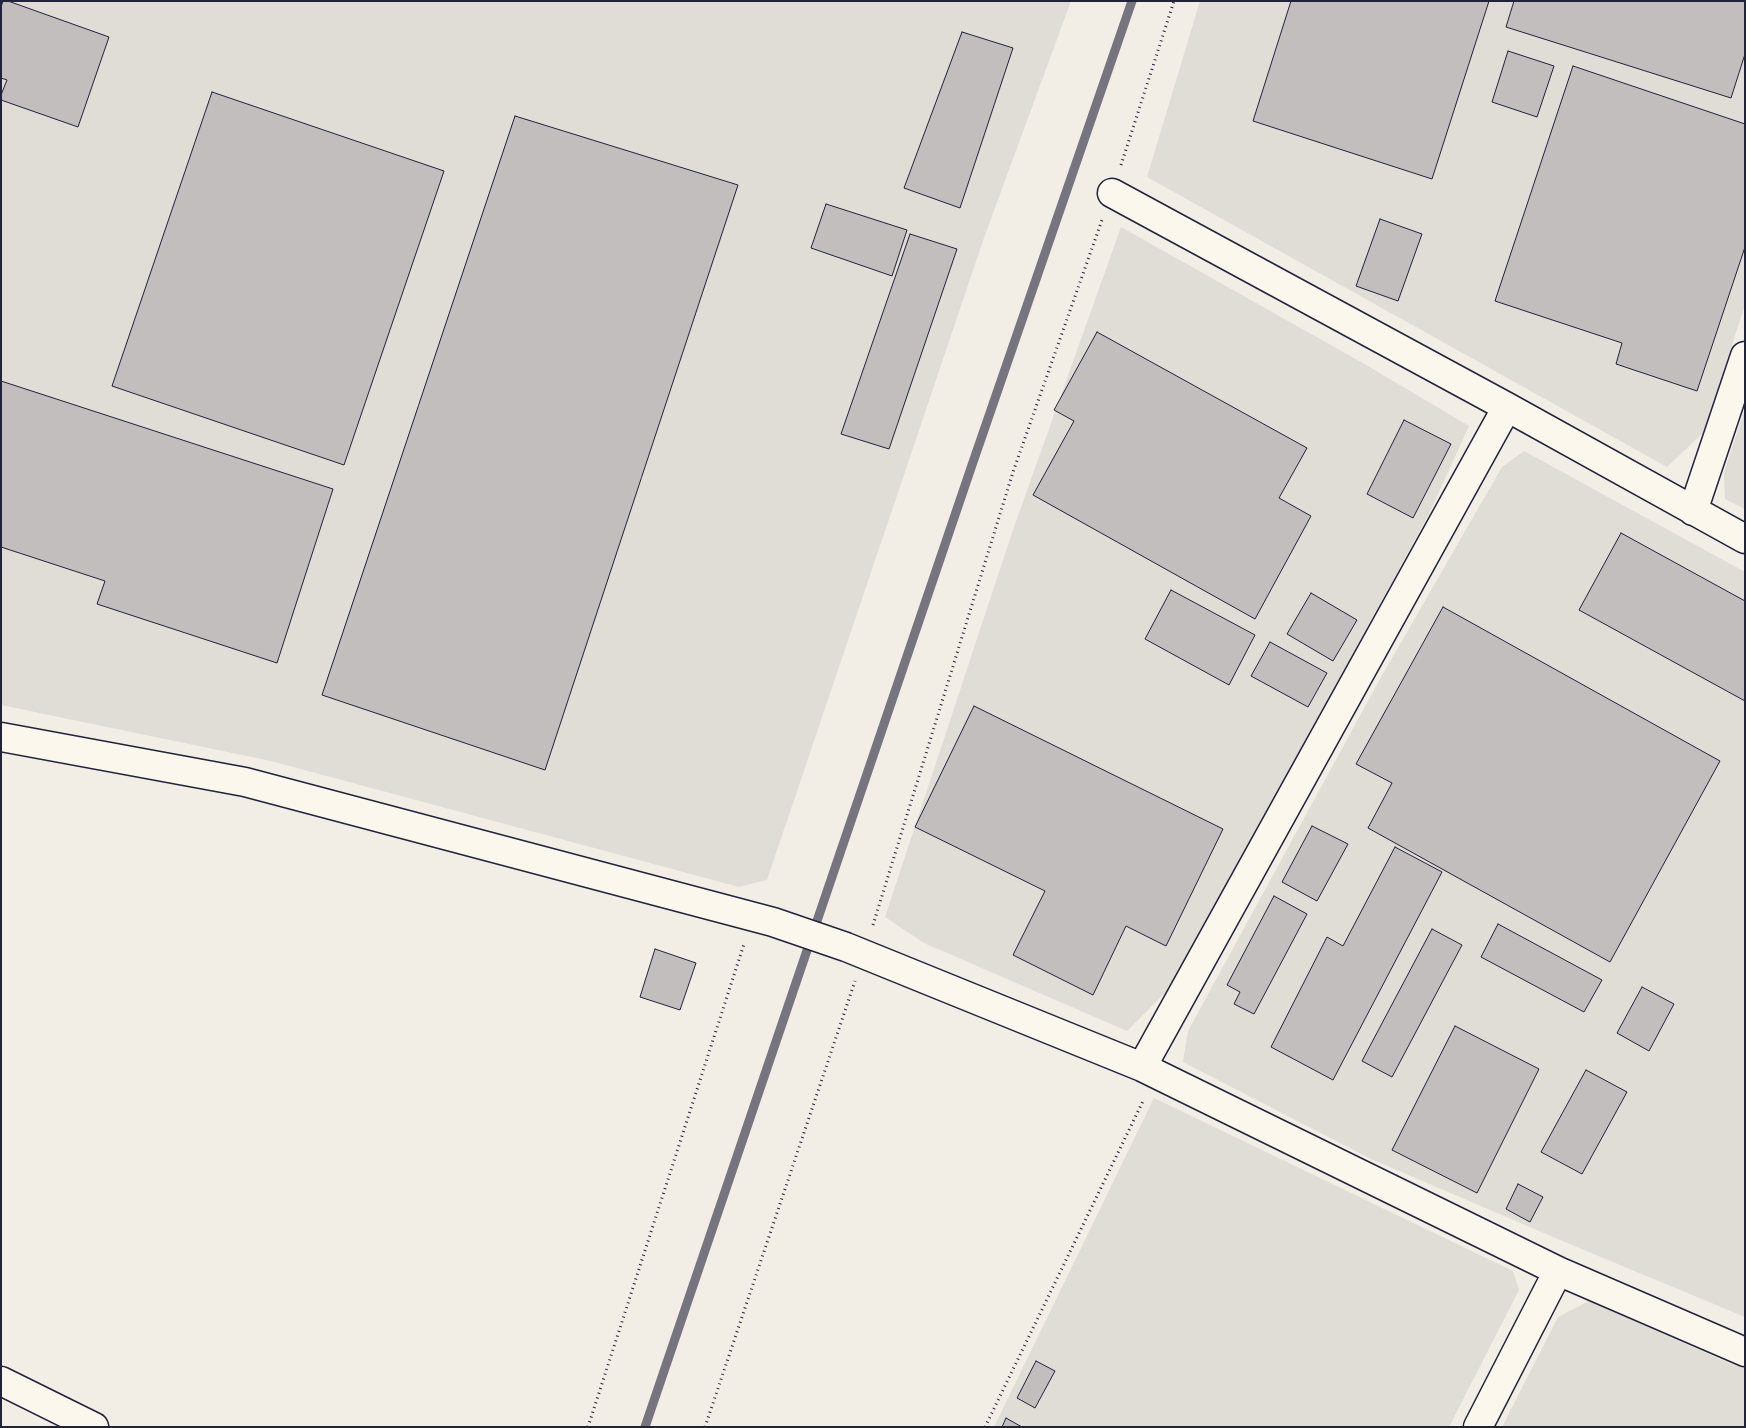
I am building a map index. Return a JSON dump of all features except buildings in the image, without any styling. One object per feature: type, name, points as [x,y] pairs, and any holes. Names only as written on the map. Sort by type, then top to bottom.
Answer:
[{"type":"street","points":[[1112,193],[1507,407],[1745,539]]},
{"type":"street","points":[[1693,510],[1745,356]]},
{"type":"street","points":[[1149,1070],[1507,407]]},
{"type":"street","points":[[1,737],[245,782],[763,919],[855,950],[1149,1070],[1558,1271],[1745,1352]]},
{"type":"street","points":[[1478,1427],[1558,1271]]},
{"type":"street","points":[[1,1381],[94,1427]]},
{"type":"path","points":[[705,1427],[855,950],[1013,472],[1112,193],[1174,1]]},
{"type":"path","points":[[588,1427],[763,919]]},
{"type":"path","points":[[985,1427],[1149,1070]]},
{"type":"shaded area","points":[[1,1],[1071,1],[985,235],[767,880],[739,887],[271,761],[1,705]]},
{"type":"shaded area","points":[[1200,1],[1745,1],[1745,305],[1703,433],[1667,467],[1147,177]]},
{"type":"shaded area","points":[[1121,227],[1361,362],[1469,426],[1429,514],[1169,989],[1127,1031],[924,943],[885,917],[1014,527]]},
{"type":"shaded area","points":[[1745,409],[1745,509],[1725,499],[1724,472]]},
{"type":"shaded area","points":[[1524,451],[1745,572],[1745,1317],[1371,1159],[1183,1062],[1188,1031],[1380,679],[1502,467]]},
{"type":"shaded area","points":[[1154,1098],[1513,1271],[1519,1290],[1449,1427],[994,1427]]},
{"type":"shaded area","points":[[1589,1301],[1731,1364],[1745,1368],[1745,1427],[1502,1427],[1558,1317]]},
{"type":"waterway","points":[[645,1427],[1132,1]]}]
